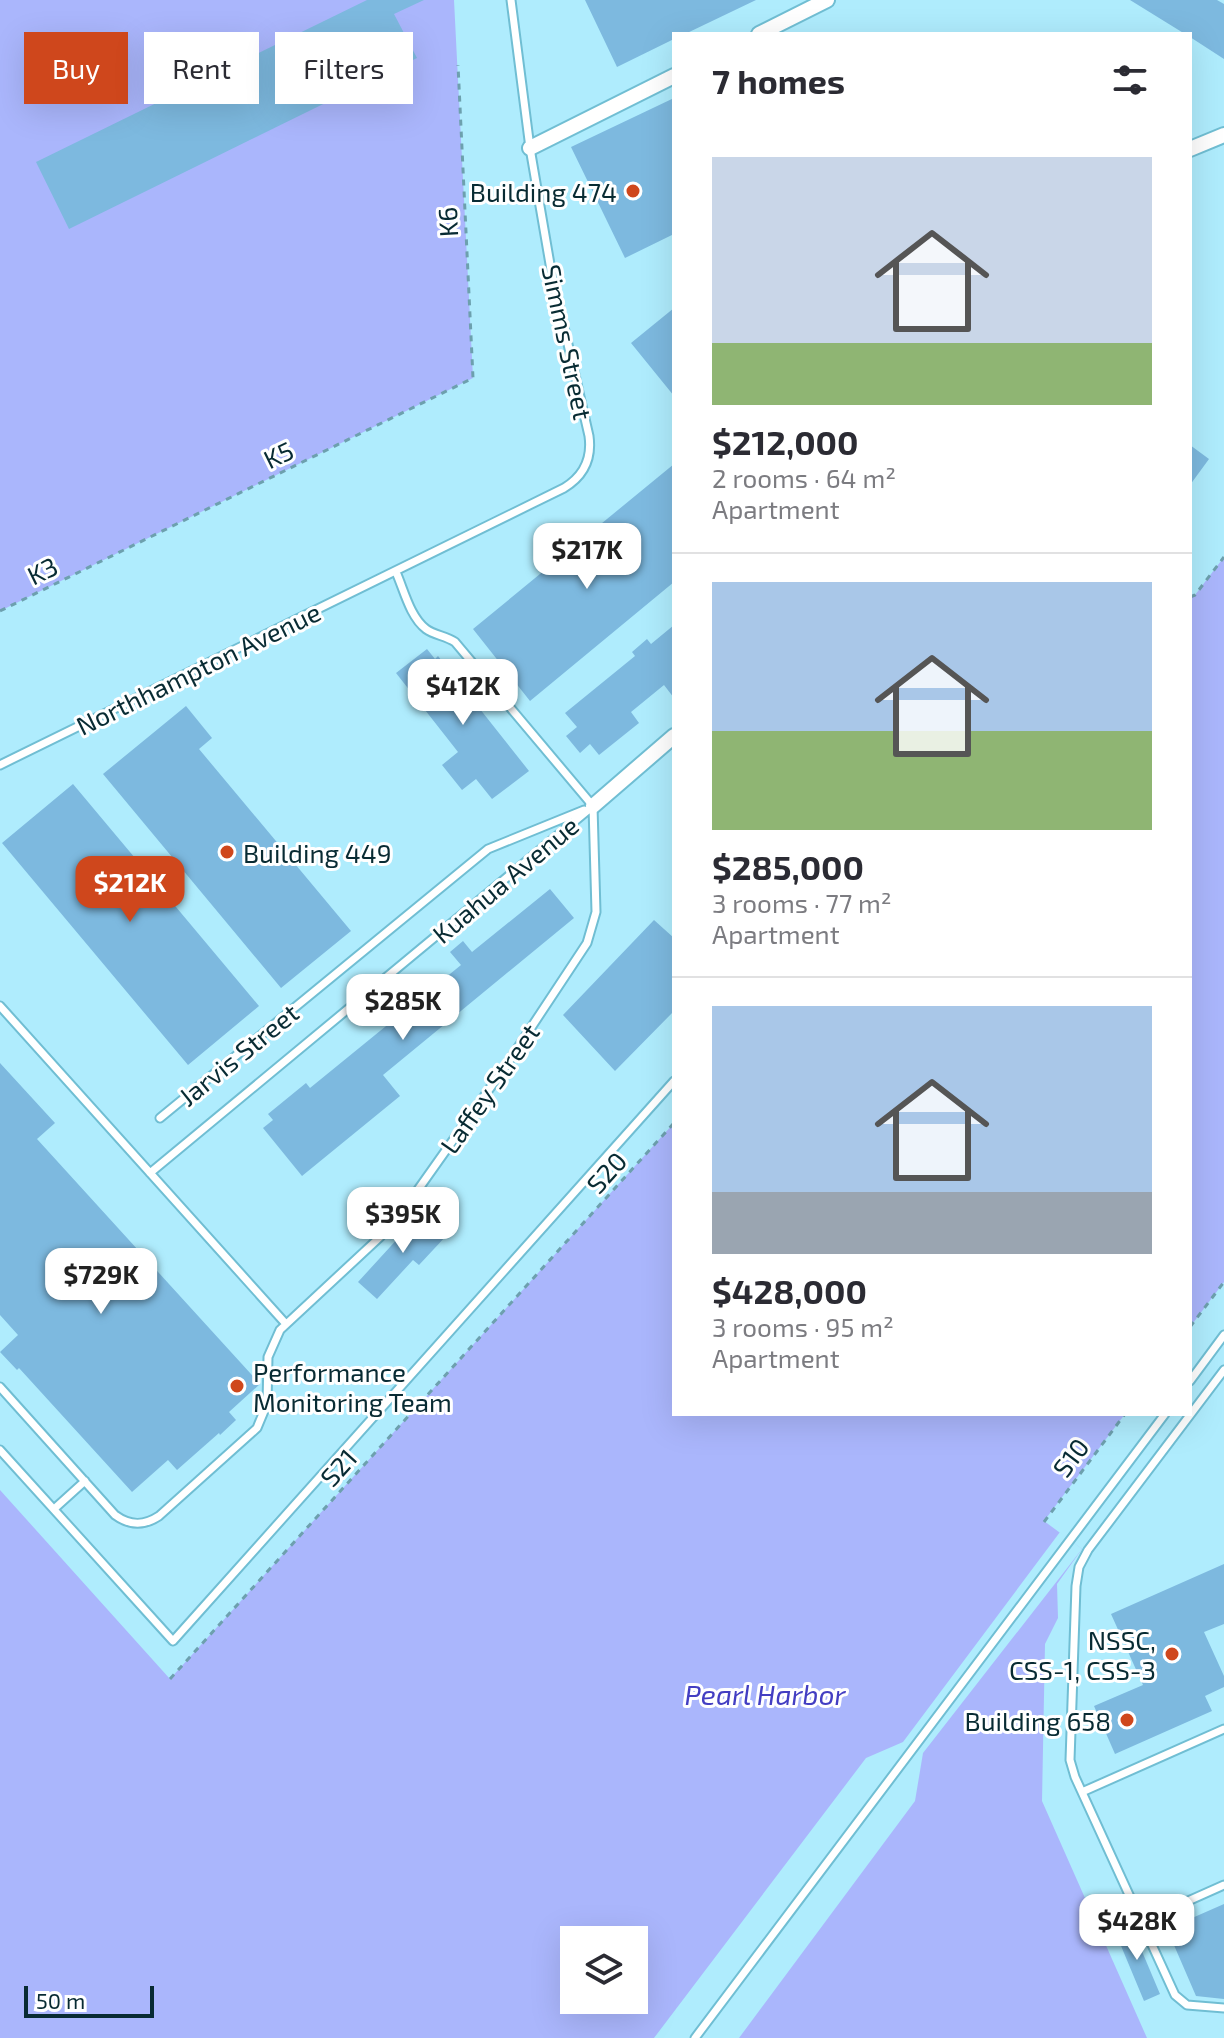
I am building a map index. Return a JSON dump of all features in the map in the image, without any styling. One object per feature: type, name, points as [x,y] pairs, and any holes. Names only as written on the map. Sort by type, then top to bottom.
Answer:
[{"type":"street","points":[[763,32],[827,0]]},
{"type":"street","points":[[530,148],[672,77]]},
{"type":"street","points":[[1192,148],[1224,135]]},
{"type":"street","name":"Kuahua Avenue","points":[[593,806],[672,738]]},
{"type":"lane","name":"Simms Street","points":[[396,572],[571,484],[584,469],[589,456],[589,436],[551,270],[530,148],[511,0]]},
{"type":"lane","name":"Northhampton Avenue","points":[[0,765],[396,572]]},
{"type":"lane","points":[[396,572],[421,624],[455,642],[593,806]]},
{"type":"lane","name":"Jarvis Street","points":[[160,1118],[488,849],[593,806]]},
{"type":"lane","name":"Kuahua Avenue","points":[[150,1173],[593,806]]},
{"type":"lane","name":"Laffey Street","points":[[0,1387],[123,1520],[142,1524],[159,1516],[251,1434],[267,1404],[268,1357],[280,1330],[380,1237],[410,1201],[507,1064],[587,943],[596,912],[593,806]]},
{"type":"lane","points":[[0,1006],[286,1324]]},
{"type":"lane","points":[[0,1450],[173,1641],[672,1083]]},
{"type":"lane","points":[[1192,1378],[1224,1335]]},
{"type":"lane","points":[[1192,1412],[1224,1370]]},
{"type":"lane","points":[[1216,1380],[1224,1390]]},
{"type":"lane","points":[[695,2038],[1163,1416]]},
{"type":"lane","points":[[1189,1416],[1088,1550],[1079,1567],[1070,1760],[1178,1999],[1187,2005],[1224,2008]]},
{"type":"lane","points":[[54,1509],[85,1481]]},
{"type":"lane","points":[[1082,1792],[1224,1729]]},
{"type":"lane","points":[[1141,1922],[1224,1885]]},
{"type":"path","name":"K6","points":[[458,65],[473,378]]},
{"type":"path","name":"K5","points":[[100,562],[473,378]]},
{"type":"path","points":[[1192,596],[1224,557]]},
{"type":"path","name":"K3","points":[[0,611],[100,562]]},
{"type":"path","name":"S20","points":[[565,1244],[672,1125]]},
{"type":"path","name":"S21","points":[[170,1679],[565,1244]]},
{"type":"path","points":[[1192,1324],[1224,1282]]},
{"type":"path","name":"S10","points":[[1044,1522],[1124,1416]]},
{"type":"water","points":[[0,0],[454,0],[473,378],[0,611]]},
{"type":"water","points":[[1224,557],[1224,1282],[1192,1324],[1192,596]]},
{"type":"water","name":"Pearl Harbor","points":[[672,1125],[672,1416],[1123,1416],[1044,1521],[1082,1549],[1057,1584],[1058,1618],[1045,1644],[1042,1801],[1147,2038],[0,2038],[0,1490],[170,1679]]},
{"type":"pier","points":[[1060,1532],[1082,1549],[923,1753],[915,1801],[739,2038],[654,2038],[866,1758],[903,1742]]},
{"type":"building","points":[[367,0],[424,0],[394,14],[403,32],[302,32]]},
{"type":"building","points":[[585,0],[756,0],[689,32],[672,32],[672,40],[617,67]]},
{"type":"building","points":[[1130,0],[1217,0],[1224,4],[1224,59],[1192,38],[1192,32],[1182,32]]},
{"type":"building","points":[[275,45],[275,104],[323,104],[69,229],[36,162],[155,104],[259,104],[259,53]]},
{"type":"building","name":"Building 474","points":[[672,99],[672,235],[625,258],[571,147]]},
{"type":"building","points":[[672,310],[672,394],[631,343]]},
{"type":"building","points":[[1192,446],[1209,459],[1192,482]]},
{"type":"building","points":[[672,466],[672,584],[530,701],[473,629]]},
{"type":"building","points":[[672,627],[672,695],[664,685],[631,712],[639,723],[599,755],[590,744],[580,753],[566,736],[577,727],[565,713],[635,656],[632,652],[647,639],[651,644]]},
{"type":"building","points":[[427,649],[435,659],[438,656],[529,771],[492,799],[476,779],[462,790],[442,765],[458,752],[396,673]]},
{"type":"building","name":"Building 449","points":[[186,706],[212,738],[199,749],[351,931],[281,988],[103,774]]},
{"type":"building","points":[[73,784],[259,1006],[188,1065],[2,843]]},
{"type":"building","points":[[550,889],[574,918],[383,1075],[400,1096],[302,1176],[263,1128],[273,1120],[268,1114],[306,1083],[310,1088],[461,965],[450,952],[463,941],[472,952]]},
{"type":"building","points":[[654,920],[672,936],[672,1013],[615,1071],[563,1015]]},
{"type":"building","points":[[0,1063],[55,1123],[37,1139],[260,1384],[229,1412],[236,1420],[220,1435],[177,1470],[168,1460],[132,1492],[19,1368],[17,1370],[0,1352],[18,1335],[0,1315]]},
{"type":"building","points":[[422,1212],[447,1235],[419,1265],[413,1260],[377,1299],[358,1282]]},
{"type":"building","name":"NSSC, CSS-1, CSS-3","points":[[1224,1564],[1224,1624],[1204,1632],[1224,1676],[1224,1687],[1205,1696],[1212,1711],[1115,1754],[1094,1706],[1143,1685],[1111,1614]]},
{"type":"building","points":[[1224,1904],[1224,1999],[1196,1996],[1167,1929]]},
{"type":"building","points":[[1130,1923],[1160,1994],[1144,2001],[1114,1929]]},
{"type":"place","name":"Building 474","points":[[633,191]]},
{"type":"place","name":"Building 449","points":[[227,852]]},
{"type":"place","name":"Performance Monitoring Team","points":[[237,1386]]},
{"type":"place","name":"NSSC, CSS-1, CSS-3","points":[[1172,1654]]},
{"type":"place","name":"Building 658","points":[[1127,1720]]}]
